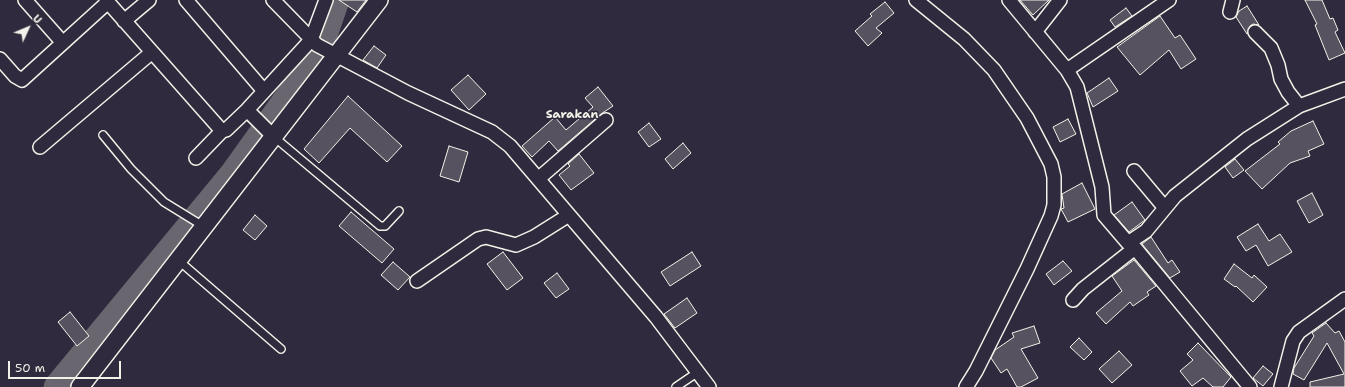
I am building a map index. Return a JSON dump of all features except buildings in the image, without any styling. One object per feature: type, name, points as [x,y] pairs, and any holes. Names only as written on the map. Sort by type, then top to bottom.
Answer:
[{"type":"street","points":[[26,0],[63,43]]},
{"type":"street","points":[[124,21],[149,0]]},
{"type":"street","points":[[186,0],[264,91]]},
{"type":"street","points":[[273,0],[314,43],[408,93],[492,132],[510,146],[651,311],[709,387]]},
{"type":"street","points":[[196,158],[222,131],[226,130],[249,113],[264,91],[314,43],[326,0]]},
{"type":"street","points":[[80,387],[178,260],[270,134],[333,54],[379,0]]},
{"type":"street","points":[[916,0],[964,39],[994,70],[1027,118],[1051,164],[1054,177],[1054,205],[1051,216],[1027,269],[976,371],[966,387]]},
{"type":"street","points":[[1009,0],[1067,70],[1077,87],[1102,187],[1104,215],[1132,245],[1250,387]]},
{"type":"street","points":[[1035,32],[1060,0]]},
{"type":"street","points":[[1067,70],[1169,0]]},
{"type":"street","points":[[0,59],[15,76],[22,80],[107,1],[151,53],[222,131]]},
{"type":"street","points":[[1255,32],[1271,48],[1278,65],[1281,79],[1288,92],[1300,106]]},
{"type":"street","points":[[40,147],[151,53]]},
{"type":"street","points":[[1073,300],[1146,231],[1175,196],[1248,138],[1300,106],[1345,89]]},
{"type":"street","points":[[249,113],[270,134]]},
{"type":"street","points":[[538,179],[606,120]]},
{"type":"street","points":[[1134,171],[1165,208]]},
{"type":"street","points":[[417,281],[478,239],[486,237],[516,245],[534,237],[569,215]]},
{"type":"street","points":[[1281,387],[1293,341],[1299,332],[1345,299]]},
{"type":"lane","points":[[103,134],[131,170],[164,202],[203,226]]},
{"type":"lane","points":[[270,134],[380,226],[385,226],[399,210]]},
{"type":"lane","points":[[178,260],[282,349]]},
{"type":"lane","points":[[676,387],[698,372]]},
{"type":"waterway","points":[[57,387],[233,174],[316,58],[336,0]]},
{"type":"district","name":"Sarakan","points":[[572,115]]}]
